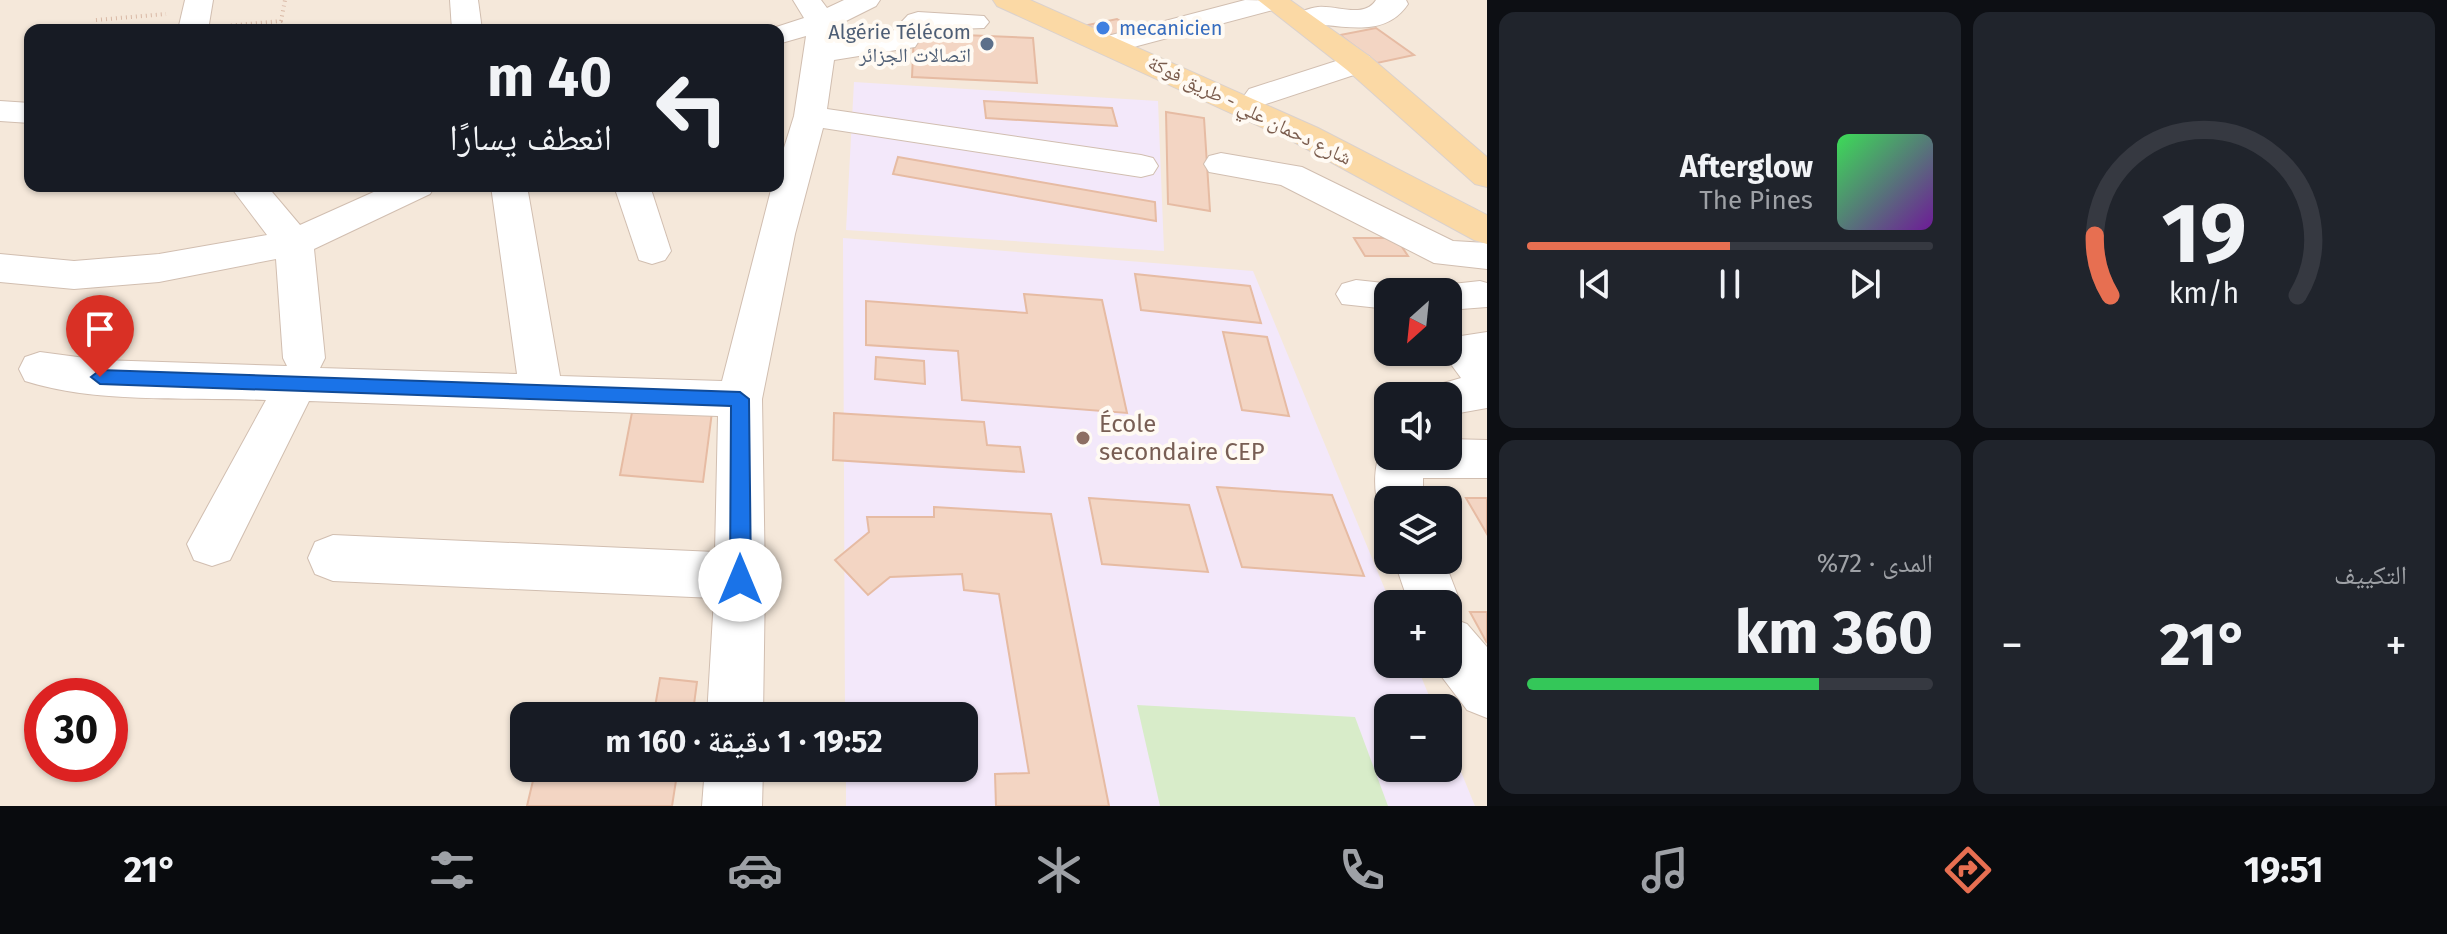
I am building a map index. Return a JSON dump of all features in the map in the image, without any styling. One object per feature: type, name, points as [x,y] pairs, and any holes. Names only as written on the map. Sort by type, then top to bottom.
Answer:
[{"type":"main road","name":"شارع دحمان علي - طريق فوكة","points":[[1007,0],[1111,44],[1306,135],[1487,231]]},
{"type":"main road","points":[[1273,0],[1358,63],[1484,169]]},
{"type":"street","points":[[464,0],[466,24]]},
{"type":"street","points":[[784,33],[816,25],[866,0]]},
{"type":"street","points":[[1111,44],[1273,0]]},
{"type":"street","points":[[1303,20],[1346,8],[1347,21],[1354,17],[1365,21],[1394,4],[1392,0]]},
{"type":"street","points":[[816,25],[904,50],[904,35],[918,21],[974,22]]},
{"type":"street","points":[[736,702],[740,580],[740,399],[776,234],[810,116],[816,25]]},
{"type":"street","points":[[1260,96],[1358,63]]},
{"type":"street","points":[[0,111],[24,113]]},
{"type":"street","points":[[810,116],[1141,166]]},
{"type":"street","points":[[1221,164],[1290,175],[1447,254],[1487,256]]},
{"type":"street","points":[[212,544],[300,371],[294,243],[253,192]]},
{"type":"street","points":[[0,268],[74,275],[159,268],[294,243],[404,192]]},
{"type":"street","points":[[510,192],[541,392]]},
{"type":"street","points":[[634,192],[652,251]]},
{"type":"street","points":[[40,369],[100,377],[300,371],[541,392],[740,399]]},
{"type":"street","points":[[1462,395],[1487,391]]},
{"type":"street","points":[[1399,471],[1487,459]]},
{"type":"street","points":[[333,558],[705,573],[740,580]]},
{"type":"street","points":[[1462,659],[1487,690]]},
{"type":"street","points":[[732,806],[733,782]]},
{"type":"path","points":[[96,20],[196,18],[281,21],[285,0]]},
{"type":"shaded area","points":[[0,0],[1487,0],[1487,806],[0,806]]},
{"type":"shaded area","points":[[854,82],[1158,101],[1164,251],[846,230]]},
{"type":"shaded area","name":"École secondaire CEP","points":[[843,238],[1253,271],[1374,563],[1374,574],[1379,574],[1385,590],[1374,590],[1374,678],[1422,678],[1428,694],[1374,694],[1374,782],[1462,782],[1462,774],[1475,806],[846,806],[846,782],[978,782],[978,702],[845,702]]},
{"type":"green space","points":[[1137,705],[1355,717],[1374,768],[1374,782],[1379,782],[1388,806],[1160,806]]},
{"type":"building","points":[[1117,19],[1136,31],[1111,39],[1088,25]]},
{"type":"building","points":[[1376,28],[1414,55],[1377,63],[1340,35]]},
{"type":"building","points":[[914,33],[1033,38],[1037,83],[912,77]]},
{"type":"building","points":[[984,101],[1112,108],[1117,126],[986,118]]},
{"type":"building","points":[[1166,112],[1204,118],[1210,211],[1168,204]]},
{"type":"building","points":[[898,157],[1155,202],[1156,221],[893,174]]},
{"type":"building","points":[[1354,238],[1396,238],[1408,256],[1365,256]]},
{"type":"building","points":[[1135,274],[1250,286],[1261,323],[1141,310]]},
{"type":"building","points":[[1024,294],[1102,300],[1127,413],[962,400],[958,351],[866,345],[866,301],[1027,313]]},
{"type":"building","points":[[1223,332],[1267,337],[1289,416],[1242,410]]},
{"type":"building","points":[[876,357],[924,361],[925,384],[875,379]]},
{"type":"building","points":[[633,407],[712,412],[703,482],[620,475]]},
{"type":"building","points":[[834,413],[984,422],[987,445],[1020,447],[1024,472],[833,460]]},
{"type":"building","points":[[1217,487],[1332,495],[1364,576],[1242,567]]},
{"type":"building","points":[[1089,498],[1189,505],[1208,572],[1102,564]]},
{"type":"building","points":[[1466,498],[1487,498],[1487,534]]},
{"type":"building","points":[[934,507],[1051,514],[1109,806],[996,806],[995,774],[1029,773],[999,594],[964,590],[962,574],[890,577],[868,595],[835,560],[869,532],[867,517],[934,517]]},
{"type":"building","points":[[1470,612],[1487,612],[1487,643]]},
{"type":"building","points":[[660,678],[697,682],[694,702],[656,702]]},
{"type":"building","points":[[533,782],[676,782],[672,806],[527,806]]},
{"type":"place","name":"mecanicien","points":[[1103,28]]},
{"type":"place","name":"Algérie Télécom اتصالات الجزائر","points":[[987,44]]},
{"type":"place","name":"École secondaire CEP","points":[[1083,438]]},
{"type":"route","points":[[100,377],[740,399],[740,580]]}]
